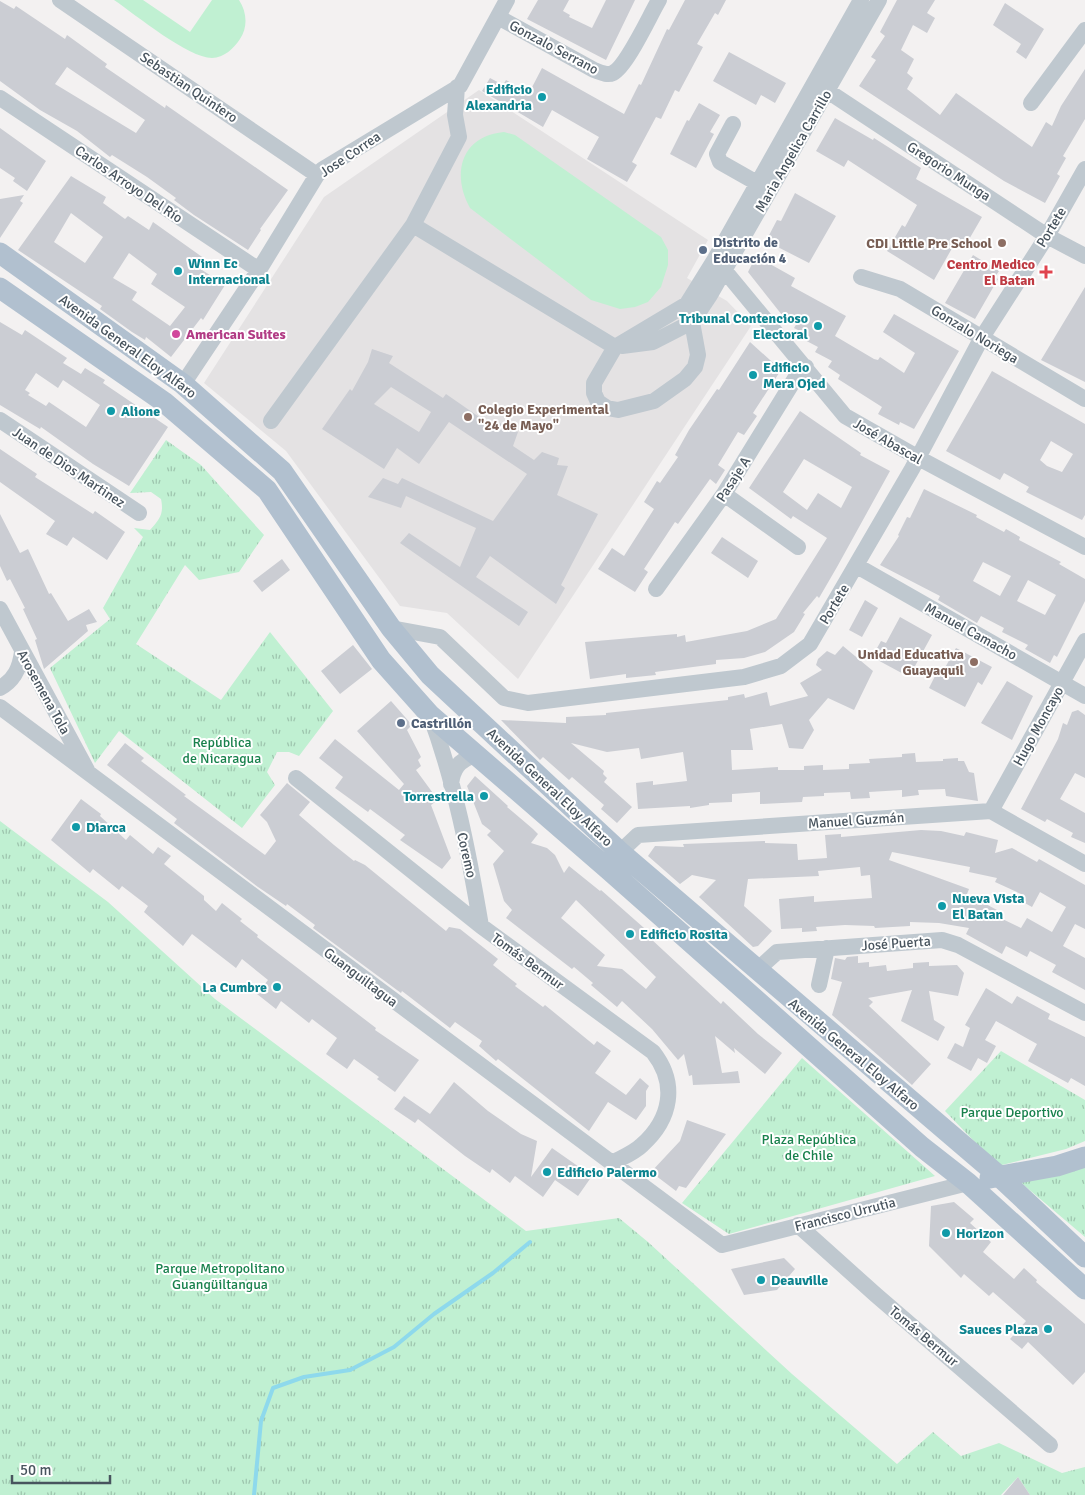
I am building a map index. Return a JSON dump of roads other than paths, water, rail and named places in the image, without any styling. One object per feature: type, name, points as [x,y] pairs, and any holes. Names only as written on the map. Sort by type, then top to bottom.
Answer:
[{"type":"main road","name":"Avenida General Eloy Alfaro","points":[[0,253],[184,384],[282,471],[391,628],[430,675],[620,852],[756,971],[1000,1176],[1085,1257]]},
{"type":"main road","name":"Avenida General Eloy Alfaro","points":[[0,288],[164,402],[266,490],[381,660],[430,715],[608,869],[922,1147],[968,1184],[1085,1289]]},
{"type":"main road","points":[[968,1184],[1057,1166],[1085,1157]]},
{"type":"street","name":"Sebastian Quintero","points":[[60,0],[317,175]]},
{"type":"street","name":"Jose Correa","points":[[184,384],[259,270],[317,175],[323,169],[457,87],[464,80],[507,0]]},
{"type":"street","name":"Gonzalo Serrano","points":[[498,17],[594,70],[609,74],[615,72],[625,61],[659,0]]},
{"type":"street","name":"Maria Angelica Carrillo","points":[[858,22],[861,0]]},
{"type":"street","name":"Maria Angelica Carrillo","points":[[692,322],[720,265],[858,22],[879,0]]},
{"type":"street","points":[[1031,103],[1085,30]]},
{"type":"street","name":"Gregorio Munga","points":[[821,86],[1046,236],[1085,256]]},
{"type":"street","points":[[271,421],[413,225],[459,137],[455,115],[457,87]]},
{"type":"street","name":"Carlos Arroyo Del Río","points":[[0,98],[259,270]]},
{"type":"street","points":[[733,124],[717,154],[720,162],[764,186]]},
{"type":"street","name":"Portete","points":[[391,628],[440,637],[504,698],[528,703],[744,677],[781,666],[810,644],[918,458],[981,339],[1046,236],[1085,169]]},
{"type":"street","points":[[413,225],[615,347],[653,342],[692,322],[698,355],[695,367],[685,379],[654,401],[618,410],[602,405],[594,393],[594,383],[615,347]]},
{"type":"street","name":"Maria Angelica Carrillo","points":[[615,347],[687,304],[720,265]]},
{"type":"street","name":"José Abascal","points":[[720,265],[845,416],[918,458],[1085,548]]},
{"type":"street","name":"Gonzalo Noriega","points":[[861,277],[900,289],[981,339],[1085,399]]},
{"type":"street","name":"Pasaje A","points":[[656,589],[724,494],[796,377],[806,367]]},
{"type":"street","name":"Juan de Dios Martinez","points":[[0,420],[139,513]]},
{"type":"street","points":[[724,494],[798,547]]},
{"type":"street","name":"Manuel Camacho","points":[[857,566],[1085,696]]},
{"type":"street","name":"Arosemena Tola","points":[[0,609],[89,774]]},
{"type":"street","name":"Hugo Moncayo","points":[[991,811],[1085,641]]},
{"type":"street","points":[[0,688],[18,671],[22,652]]},
{"type":"street","name":"Guanguiltagua","points":[[0,707],[722,1245]]},
{"type":"street","name":"Coremo","points":[[430,715],[451,784],[474,881],[481,926]]},
{"type":"street","points":[[451,784],[453,772],[462,760],[474,755]]},
{"type":"street","name":"Tomás Bermur","points":[[296,778],[481,926],[654,1052],[662,1063],[668,1079],[669,1099],[663,1120],[654,1134],[640,1147],[612,1163]]},
{"type":"street","points":[[991,811],[1085,864]]},
{"type":"street","name":"Manuel Guzmán","points":[[620,852],[638,835],[991,811]]},
{"type":"street","name":"José Puerta","points":[[756,971],[777,952],[942,940],[958,945],[1085,1013]]},
{"type":"street","points":[[819,985],[827,948]]},
{"type":"street","name":"Francisco Urrutia","points":[[722,1245],[968,1184]]},
{"type":"street","name":"Tomás Bermur","points":[[798,1225],[1050,1446]]},
{"type":"waterway","points":[[254,1495],[261,1421],[273,1388],[304,1377],[350,1370],[394,1347],[434,1314],[493,1273],[530,1242]]},
{"type":"place","name":"Edificio Alexandria","points":[[542,97]]},
{"type":"place","name":"CDI Little Pre School","points":[[1002,243]]},
{"type":"place","name":"Distrito de Educación 4","points":[[703,250]]},
{"type":"place","name":"Winn Ec Internacional","points":[[178,271]]},
{"type":"place","name":"Centro Medico El Batan","points":[[1046,272]]},
{"type":"place","name":"Tribunal Contencioso Electoral","points":[[818,326]]},
{"type":"place","name":"American Suites","points":[[176,334]]},
{"type":"place","name":"Edificio Mera Ojed","points":[[753,375]]},
{"type":"place","name":"Alione","points":[[111,411]]},
{"type":"place","name":"Colegio Experimental \"24 de Mayo\"","points":[[468,417]]},
{"type":"place","name":"Unidad Educativa Guayaquil","points":[[974,662]]},
{"type":"place","name":"Castrillón","points":[[401,723]]},
{"type":"place","name":"Torrestrella","points":[[484,796]]},
{"type":"place","name":"Diarca","points":[[76,827]]},
{"type":"place","name":"Nueva Vista El Batan","points":[[942,906]]},
{"type":"place","name":"Edificio Rosita","points":[[630,934]]},
{"type":"place","name":"La Cumbre","points":[[277,987]]},
{"type":"place","name":"Edificio Palermo","points":[[547,1172]]},
{"type":"place","name":"Horizon","points":[[946,1233]]},
{"type":"place","name":"Deauville","points":[[761,1280]]},
{"type":"place","name":"Sauces Plaza","points":[[1048,1329]]},
{"type":"park label","name":"República de Nicaragua","points":[[222,750]]},
{"type":"park label","name":"Parque Deportivo","points":[[1012,1112]]},
{"type":"park label","name":"Plaza República de Chile","points":[[809,1148]]},
{"type":"park label","name":"Parque Metropolitano Guangüiltangua","points":[[220,1276]]}]
